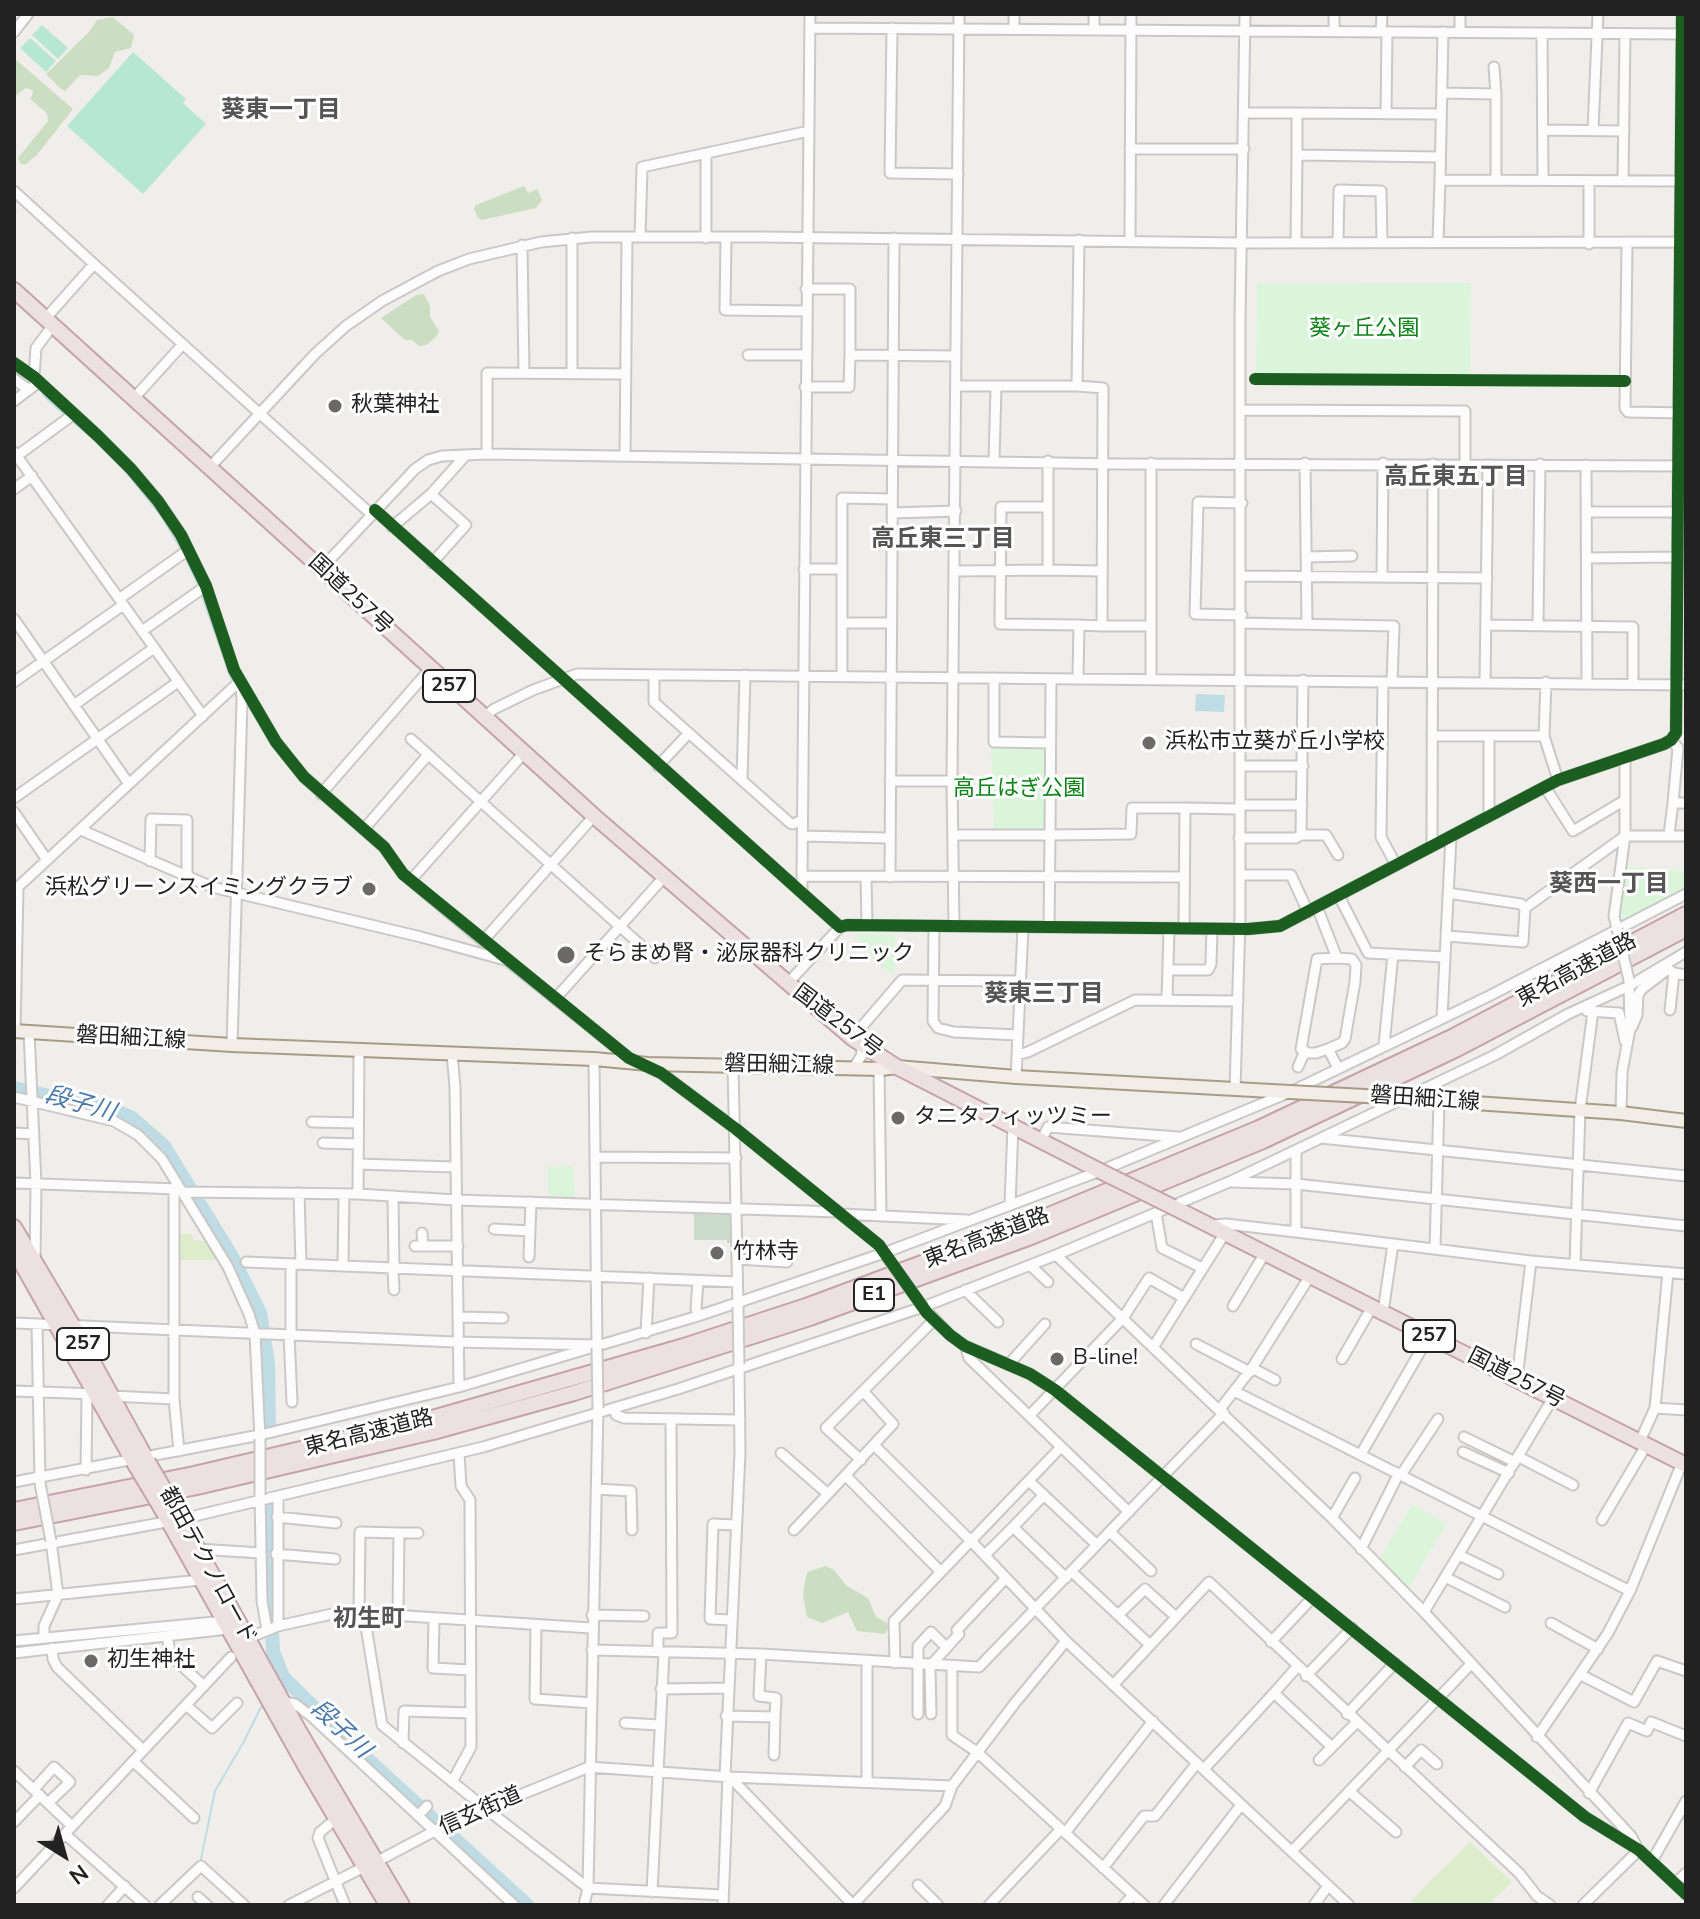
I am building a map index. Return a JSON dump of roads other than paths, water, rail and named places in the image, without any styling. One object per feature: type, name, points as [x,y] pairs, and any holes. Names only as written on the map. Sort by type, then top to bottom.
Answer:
[{"type":"highway","name":"国道257号","points":[[14,290],[594,816],[856,1041],[897,1067],[1041,1141],[1684,1464]]},
{"type":"highway","name":"東名高速道路","points":[[14,1510],[194,1474],[429,1419],[684,1346],[821,1301],[1027,1224],[1259,1128],[1452,1037],[1686,914]]},
{"type":"highway","name":"東名高速道路","points":[[14,1523],[197,1487],[433,1432],[574,1393],[810,1318],[1031,1237],[1263,1141],[1443,1056],[1686,929]]},
{"type":"highway","name":"都田テクノロード","points":[[14,1227],[73,1326],[98,1395]]},
{"type":"highway","name":"都田テクノロード","points":[[14,1250],[98,1395],[173,1516],[198,1549],[284,1702],[370,1864],[387,1905]]},
{"type":"highway","name":"都田テクノロード","points":[[173,1516],[200,1580],[336,1819],[402,1905]]},
{"type":"main road","name":"磐田細江線","points":[[14,1031],[232,1045],[594,1059],[648,1064],[897,1067],[1016,1077],[1580,1110],[1686,1121]]},
{"type":"street","points":[[14,32],[28,14]]},
{"type":"street","points":[[802,893],[810,14]]},
{"type":"street","points":[[954,926],[952,781],[959,14]]},
{"type":"street","points":[[1014,14],[1014,28]]},
{"type":"street","points":[[1094,14],[1094,29]]},
{"type":"street","points":[[1130,241],[1131,14]]},
{"type":"street","points":[[1235,1090],[1240,929],[1240,410],[1245,14]]},
{"type":"street","points":[[1334,14],[1334,31]]},
{"type":"street","points":[[1382,14],[1386,114]]},
{"type":"street","points":[[1460,14],[1460,32]]},
{"type":"street","points":[[1593,130],[1598,14]]},
{"type":"street","points":[[1673,739],[1682,685],[1678,512],[1682,466],[1682,14]]},
{"type":"street","points":[[810,28],[1684,34]]},
{"type":"street","points":[[892,28],[890,173],[958,174]]},
{"type":"street","points":[[1438,242],[1443,32]]},
{"type":"street","points":[[1542,34],[1543,180]]},
{"type":"street","points":[[1623,180],[1625,34]]},
{"type":"street","points":[[1494,67],[1496,179]]},
{"type":"street","points":[[1442,93],[1496,94]]},
{"type":"street","points":[[1244,113],[1441,114]]},
{"type":"street","points":[[1296,242],[1297,113]]},
{"type":"street","points":[[1543,130],[1624,131]]},
{"type":"street","points":[[640,237],[642,167],[809,131]]},
{"type":"street","points":[[1130,149],[1244,149]]},
{"type":"street","points":[[706,154],[706,238]]},
{"type":"street","points":[[1297,155],[1440,157]]},
{"type":"street","points":[[1440,180],[1683,181]]},
{"type":"street","points":[[1589,181],[1589,244]]},
{"type":"street","points":[[1338,242],[1339,190],[1381,191],[1382,242]]},
{"type":"street","points":[[14,191],[259,413],[392,527],[840,927]]},
{"type":"street","points":[[211,466],[315,354],[346,326],[382,301],[438,271],[522,245],[572,238],[627,237],[1243,243],[1683,242]]},
{"type":"street","points":[[625,456],[627,237]]},
{"type":"street","points":[[726,237],[725,310],[806,311]]},
{"type":"street","points":[[572,238],[572,374]]},
{"type":"street","points":[[890,877],[894,238]]},
{"type":"street","points":[[1077,386],[1079,240]]},
{"type":"street","points":[[1627,244],[1625,408],[1628,412],[1682,413]]},
{"type":"street","points":[[522,245],[524,373]]},
{"type":"street","points":[[14,401],[29,390],[36,380],[36,348],[49,321],[94,264]]},
{"type":"street","points":[[805,387],[849,387],[850,355],[850,289],[806,289]]},
{"type":"street","points":[[135,397],[183,344]]},
{"type":"street","points":[[748,355],[806,355]]},
{"type":"street","points":[[850,355],[956,356]]},
{"type":"street","points":[[14,363],[36,380],[70,417],[131,469],[158,501],[181,535],[185,552],[240,681],[276,742],[321,794],[384,847],[411,880],[629,1058],[648,1064],[736,1129],[879,1245],[934,1320],[965,1346],[1055,1390],[1585,1817],[1639,1850],[1686,1894]]},
{"type":"street","points":[[487,454],[487,373],[625,374]]},
{"type":"street","points":[[14,379],[29,390]]},
{"type":"street","points":[[957,386],[1103,388],[1102,626]]},
{"type":"street","points":[[994,460],[996,388]]},
{"type":"street","points":[[1240,410],[1465,411],[1465,464]]},
{"type":"street","points":[[70,417],[15,455],[203,716]]},
{"type":"street","points":[[321,569],[415,469],[428,460],[442,456],[1682,466]]},
{"type":"street","points":[[392,527],[431,494],[465,456]]},
{"type":"street","points":[[1048,461],[1048,570]]},
{"type":"street","points":[[1151,463],[1151,679]]},
{"type":"street","points":[[1305,463],[1307,624]]},
{"type":"street","points":[[1382,577],[1383,463]]},
{"type":"street","points":[[1432,846],[1433,464]]},
{"type":"street","points":[[1538,625],[1540,464]]},
{"type":"street","points":[[1485,682],[1488,465]]},
{"type":"street","points":[[1586,465],[1587,683]]},
{"type":"street","points":[[14,489],[32,476]]},
{"type":"street","points":[[431,494],[466,525],[432,563]]},
{"type":"street","points":[[842,675],[842,498],[892,499]]},
{"type":"street","points":[[1242,503],[1198,502],[1195,614],[1307,624],[1394,626],[1388,682],[1381,837],[1396,865]]},
{"type":"street","points":[[1048,507],[1001,507],[1000,624],[1151,626]]},
{"type":"street","points":[[893,513],[956,511]]},
{"type":"street","points":[[1587,512],[1678,512]]},
{"type":"street","points":[[14,682],[185,552]]},
{"type":"street","points":[[1306,557],[1352,556]]},
{"type":"street","points":[[1587,558],[1681,561]]},
{"type":"street","points":[[804,569],[841,569]]},
{"type":"street","points":[[955,571],[1101,571]]},
{"type":"street","points":[[1242,576],[1487,578]]},
{"type":"street","points":[[142,631],[202,588]]},
{"type":"street","points":[[14,619],[129,784]]},
{"type":"street","points":[[842,623],[891,623]]},
{"type":"street","points":[[1078,677],[1079,625]]},
{"type":"street","points":[[1486,625],[1633,627],[1633,683]]},
{"type":"street","points":[[74,705],[154,648]]},
{"type":"street","points":[[321,794],[430,669]]},
{"type":"street","points":[[484,717],[494,709],[560,678],[577,674],[1682,685]]},
{"type":"street","points":[[654,675],[654,702],[790,823],[802,820]]},
{"type":"street","points":[[742,779],[745,675]]},
{"type":"street","points":[[994,678],[994,742],[1050,743]]},
{"type":"street","points":[[1049,927],[1051,679]]},
{"type":"street","points":[[1301,835],[1303,680]]},
{"type":"street","points":[[14,1031],[17,886],[240,681]]},
{"type":"street","points":[[232,1045],[242,701],[240,681]]},
{"type":"street","points":[[14,798],[178,682]]},
{"type":"street","points":[[1546,682],[1544,736],[1558,780]]},
{"type":"street","points":[[658,766],[689,733]]},
{"type":"street","points":[[1432,736],[1544,736]]},
{"type":"street","points":[[1489,736],[1489,816]]},
{"type":"street","points":[[787,984],[840,927],[1240,929],[1280,926],[1558,780],[1673,739],[1686,738]]},
{"type":"street","points":[[411,739],[655,958]]},
{"type":"street","points":[[1669,835],[1681,774],[1678,748],[1673,739]]},
{"type":"street","points":[[411,880],[524,753]]},
{"type":"street","points":[[364,829],[428,755]]},
{"type":"street","points":[[1625,757],[1625,836],[1614,916],[1629,983],[1630,1029]]},
{"type":"street","points":[[1240,766],[1303,766]]},
{"type":"street","points":[[890,781],[952,781]]},
{"type":"street","points":[[1545,787],[1573,831],[1625,800]]},
{"type":"street","points":[[1673,803],[1686,803]]},
{"type":"street","points":[[954,835],[1131,834],[1132,808],[1302,805]]},
{"type":"street","points":[[1184,928],[1185,808]]},
{"type":"street","points":[[14,812],[47,860]]},
{"type":"street","points":[[483,941],[594,816]]},
{"type":"street","points":[[150,861],[151,819],[187,820],[187,877]]},
{"type":"street","points":[[81,830],[212,887],[508,961]]},
{"type":"street","points":[[1239,838],[1326,835],[1338,855]]},
{"type":"street","points":[[802,836],[889,838]]},
{"type":"street","points":[[1525,908],[1625,836],[1686,836]]},
{"type":"street","points":[[1442,1018],[1451,837]]},
{"type":"street","points":[[1240,875],[1291,875],[1337,958]]},
{"type":"street","points":[[802,876],[1183,877]]},
{"type":"street","points":[[556,998],[664,877]]},
{"type":"street","points":[[866,877],[867,925]]},
{"type":"street","points":[[1448,893],[1521,904],[1525,908]]},
{"type":"street","points":[[14,1482],[141,1462],[179,1451],[265,1435],[459,1387],[738,1306],[885,1254],[1100,1171],[1290,1092],[1686,894]]},
{"type":"street","points":[[1339,896],[1368,953],[1445,957]]},
{"type":"street","points":[[1447,936],[1523,942],[1525,908]]},
{"type":"street","points":[[934,926],[933,1021],[938,1028],[954,1032],[1018,1035]]},
{"type":"street","points":[[1016,1077],[1023,928]]},
{"type":"street","points":[[1167,1000],[1169,929]]},
{"type":"street","points":[[1168,970],[1208,970],[1211,964],[1212,929]]},
{"type":"street","points":[[1384,1045],[1393,954]]},
{"type":"street","points":[[14,1550],[268,1498],[459,1453],[599,1410],[615,1409],[923,1307],[1229,1182],[1495,1055],[1686,954]]},
{"type":"street","points":[[1625,1045],[1637,1015],[1638,995],[1671,971],[1686,954]]},
{"type":"street","points":[[1337,958],[1352,959],[1356,965],[1345,1039],[1316,1053],[1305,1051],[1301,1049],[1317,959],[1337,958]]},
{"type":"street","points":[[1671,971],[1686,975]]},
{"type":"street","points":[[1670,1010],[1671,971]]},
{"type":"street","points":[[854,1067],[862,1055],[856,1041],[904,979],[1020,981]]},
{"type":"street","points":[[1017,1055],[1135,1000],[1238,1001]]},
{"type":"street","points":[[1576,1010],[1619,1013],[1625,1045],[1621,1113]]},
{"type":"street","points":[[1575,1264],[1580,1110],[1593,1011]]},
{"type":"street","points":[[29,1033],[36,1184],[35,1263]]},
{"type":"street","points":[[1328,1049],[1338,1068]]},
{"type":"street","points":[[358,1194],[359,1050]]},
{"type":"street","points":[[1298,1067],[1305,1051]]},
{"type":"street","points":[[452,1053],[459,1387]]},
{"type":"street","points":[[585,1898],[599,1410],[594,1059]]},
{"type":"street","points":[[418,1533],[360,1532],[362,1614],[382,1725],[485,1808],[585,1898],[652,1892],[723,1900],[728,1776],[726,1716],[740,1420],[733,1065]]},
{"type":"street","points":[[879,1068],[881,1216]]},
{"type":"street","points":[[954,1096],[951,1087],[953,1077],[966,1073]]},
{"type":"street","points":[[14,1097],[32,1093],[129,1128],[155,1150],[185,1190],[262,1334],[268,1498],[261,1553],[262,1601],[273,1628]]},
{"type":"street","points":[[1435,1249],[1439,1101]]},
{"type":"street","points":[[312,1122],[358,1123]]},
{"type":"street","points":[[1010,1205],[1013,1126]]},
{"type":"street","points":[[1041,1141],[1048,1127],[1182,1137]]},
{"type":"street","points":[[14,1133],[34,1134]]},
{"type":"street","points":[[1321,1138],[1686,1176]]},
{"type":"street","points":[[323,1143],[358,1144]]},
{"type":"street","points":[[1296,1150],[1296,1232]]},
{"type":"street","points":[[595,1157],[736,1158]]},
{"type":"street","points":[[358,1164],[454,1167]]},
{"type":"street","points":[[1229,1182],[1296,1184],[1686,1226]]},
{"type":"street","points":[[14,1183],[737,1208],[970,1220]]},
{"type":"street","points":[[179,1451],[174,1399],[174,1330],[185,1190]]},
{"type":"street","points":[[292,1402],[290,1334],[299,1193]]},
{"type":"street","points":[[343,1266],[344,1194]]},
{"type":"street","points":[[393,1196],[394,1290]]},
{"type":"street","points":[[529,1257],[531,1202]]},
{"type":"street","points":[[1156,1213],[1162,1248],[1202,1268]]},
{"type":"street","points":[[1210,1226],[1226,1224],[1531,1261],[1686,1274]]},
{"type":"street","points":[[494,1229],[530,1231]]},
{"type":"street","points":[[422,1233],[419,1246],[458,1246]]},
{"type":"street","points":[[1154,1346],[1225,1233]]},
{"type":"street","points":[[1342,1359],[1378,1310],[1393,1244]]},
{"type":"street","points":[[1233,1306],[1265,1253]]},
{"type":"street","points":[[1056,1255],[1332,1518],[1424,1612],[1631,1836],[1639,1850]]},
{"type":"street","points":[[737,1259],[787,1262]]},
{"type":"street","points":[[1517,1379],[1531,1261]]},
{"type":"street","points":[[246,1262],[737,1282]]},
{"type":"street","points":[[1030,1265],[1048,1282]]},
{"type":"street","points":[[1602,1520],[1643,1443],[1655,1408],[1668,1272]]},
{"type":"street","points":[[592,1650],[761,1654],[979,1667],[1164,1476],[1222,1411],[1310,1276]]},
{"type":"street","points":[[646,1333],[649,1278]]},
{"type":"street","points":[[1029,1416],[1123,1318],[1149,1278],[1184,1298]]},
{"type":"street","points":[[698,1281],[698,1316]]},
{"type":"street","points":[[965,1290],[998,1322]]},
{"type":"street","points":[[459,1317],[503,1318]]},
{"type":"street","points":[[861,1460],[826,1428],[934,1320]]},
{"type":"street","points":[[14,1323],[597,1346]]},
{"type":"street","points":[[37,1324],[40,1480],[58,1595],[44,1626],[44,1638]]},
{"type":"street","points":[[1008,1365],[1045,1324]]},
{"type":"street","points":[[1361,1454],[1429,1336]]},
{"type":"street","points":[[1196,1344],[1275,1380]]},
{"type":"street","points":[[965,1346],[969,1358],[1129,1512]]},
{"type":"street","points":[[14,1391],[174,1399]]},
{"type":"street","points":[[794,1530],[893,1424],[863,1391]]},
{"type":"street","points":[[1236,1392],[1630,1591]]},
{"type":"street","points":[[86,1470],[98,1395]]},
{"type":"street","points":[[1424,1612],[1553,1398]]},
{"type":"street","points":[[1655,1408],[1686,1410]]},
{"type":"street","points":[[615,1409],[616,1415],[624,1418],[740,1420]]},
{"type":"street","points":[[652,1892],[661,1689],[658,1633],[672,1633],[671,1419]]},
{"type":"street","points":[[1361,1549],[1400,1474],[1438,1419]]},
{"type":"street","points":[[1484,1447],[1489,1436]]},
{"type":"street","points":[[1464,1437],[1573,1485]]},
{"type":"street","points":[[874,1445],[1066,1641],[1349,1905]]},
{"type":"street","points":[[895,1663],[894,1621],[1061,1447]]},
{"type":"street","points":[[1463,1452],[1509,1473]]},
{"type":"street","points":[[452,1782],[471,1747],[470,1500],[461,1486],[459,1453]]},
{"type":"street","points":[[781,1453],[828,1494]]},
{"type":"street","points":[[1537,1737],[1598,1649],[1630,1591],[1684,1464]]},
{"type":"street","points":[[846,1476],[941,1572]]},
{"type":"street","points":[[1332,1518],[1355,1478]]},
{"type":"street","points":[[1029,1481],[1097,1545]]},
{"type":"street","points":[[596,1489],[631,1491],[632,1530]]},
{"type":"street","points":[[985,1555],[1044,1495]]},
{"type":"street","points":[[268,1498],[277,1517],[273,1628]]},
{"type":"street","points":[[277,1517],[336,1523]]},
{"type":"street","points":[[731,1620],[710,1619],[713,1524],[736,1525]]},
{"type":"street","points":[[1013,1527],[1150,1645]]},
{"type":"street","points":[[1110,1532],[1151,1571]]},
{"type":"street","points":[[398,1615],[399,1533]]},
{"type":"street","points":[[198,1549],[261,1553]]},
{"type":"street","points":[[276,1554],[335,1559]]},
{"type":"street","points":[[1459,1555],[1498,1574]]},
{"type":"street","points":[[1445,1577],[1505,1607]]},
{"type":"street","points":[[931,1714],[930,1666],[959,1634],[957,1630],[1006,1578]]},
{"type":"street","points":[[14,1599],[200,1580]]},
{"type":"street","points":[[1114,1684],[1209,1582],[1519,1873],[1537,1896],[1550,1905]]},
{"type":"street","points":[[1118,1615],[1145,1589],[1176,1617]]},
{"type":"street","points":[[1271,1642],[1313,1597]]},
{"type":"street","points":[[14,1641],[225,1625],[247,1637],[327,1614],[398,1615],[591,1628]]},
{"type":"street","points":[[592,1615],[644,1616]]},
{"type":"street","points":[[434,1618],[428,1668],[470,1670]]},
{"type":"street","points":[[1551,1623],[1598,1649]]},
{"type":"street","points":[[14,1653],[167,1636],[225,1625]]},
{"type":"street","points":[[536,1625],[535,1699],[592,1703]]},
{"type":"street","points":[[1306,1676],[1352,1628]]},
{"type":"street","points":[[918,1714],[918,1646],[931,1632],[946,1647]]},
{"type":"street","points":[[167,1636],[171,1656],[204,1686]]},
{"type":"street","points":[[728,1776],[850,1904],[945,1806],[952,1786],[1066,1641]]},
{"type":"street","points":[[52,1648],[55,1665],[143,1750]]},
{"type":"street","points":[[761,1654],[759,1696],[776,1698],[774,1755]]},
{"type":"street","points":[[14,1888],[231,1657]]},
{"type":"street","points":[[1581,1675],[1634,1702],[1657,1661],[1686,1671]]},
{"type":"street","points":[[867,1662],[867,1782]]},
{"type":"street","points":[[1347,1714],[1395,1663]]},
{"type":"street","points":[[1292,1851],[1471,1664]]},
{"type":"street","points":[[952,1667],[952,1735],[977,1752],[1144,1905]]},
{"type":"street","points":[[1103,1868],[1144,1816],[1155,1816],[1297,1667]]},
{"type":"street","points":[[661,1689],[728,1688]]},
{"type":"street","points":[[1274,1693],[1332,1747]]},
{"type":"street","points":[[284,1702],[295,1704],[311,1716],[422,1812],[514,1905]]},
{"type":"street","points":[[186,1705],[212,1728],[237,1703]]},
{"type":"street","points":[[403,1743],[404,1711],[471,1713]]},
{"type":"street","points":[[726,1716],[775,1717]]},
{"type":"street","points":[[989,1905],[1063,1831],[1153,1721]]},
{"type":"street","points":[[1589,1793],[1628,1723],[1647,1731],[1651,1722],[1686,1736]]},
{"type":"street","points":[[625,1723],[659,1725]]},
{"type":"street","points":[[1319,1760],[1356,1723]]},
{"type":"street","points":[[1405,1767],[1421,1750],[1437,1764]]},
{"type":"street","points":[[133,1761],[194,1818]]},
{"type":"street","points":[[589,1767],[952,1786]]},
{"type":"street","name":"信玄街道","points":[[289,1905],[305,1902],[335,1882],[439,1829],[589,1767]]},
{"type":"street","points":[[14,1771],[145,1905]]},
{"type":"street","points":[[1349,1791],[1396,1832]]},
{"type":"street","points":[[14,1822],[41,1796]]},
{"type":"street","points":[[1652,1861],[1683,1812],[1686,1801]]},
{"type":"street","points":[[1164,1905],[1241,1805]]},
{"type":"street","points":[[336,1819],[320,1832],[318,1838],[345,1905]]},
{"type":"street","points":[[1583,1905],[1639,1850]]},
{"type":"street","points":[[160,1905],[201,1866],[244,1905]]},
{"type":"street","points":[[1675,1884],[1686,1873]]},
{"type":"street","points":[[918,1885],[938,1905]]},
{"type":"street","points":[[108,1905],[125,1886]]},
{"type":"street","points":[[1314,1905],[1328,1886]]},
{"type":"street","points":[[1124,1905],[1133,1895]]},
{"type":"street","points":[[198,1897],[207,1905]]},
{"type":"water","points":[[1196,694],[1225,695],[1224,712],[1195,711]]},
{"type":"waterway","points":[[43,395],[66,416]]},
{"type":"waterway","points":[[71,420],[108,452]]},
{"type":"waterway","points":[[118,462],[162,517],[182,551]]},
{"type":"waterway","points":[[185,557],[199,587]]},
{"type":"waterway","points":[[201,593],[231,679]]},
{"type":"waterway","name":"段子川","points":[[14,1088],[116,1111],[132,1118],[164,1146],[231,1255],[260,1313],[268,1363],[269,1430]]},
{"type":"waterway","name":"段子川","points":[[270,1502],[269,1575],[273,1651],[283,1677],[353,1746],[527,1905]]},
{"type":"waterway","points":[[201,1859],[215,1791],[261,1707]]},
{"type":"place","name":"秋葉神社","points":[[335,406]]},
{"type":"place","name":"浜松市立葵が丘小学校","points":[[1149,743]]},
{"type":"place","name":"浜松グリーンスイミングクラブ","points":[[369,889]]},
{"type":"place","name":"そらまめ腎・泌尿器科クリニック","points":[[566,955]]},
{"type":"place","name":"タニタフィッツミー","points":[[898,1118]]},
{"type":"place","name":"竹林寺","points":[[717,1253]]},
{"type":"place","name":"B-line!","points":[[1057,1359]]},
{"type":"place","name":"初生神社","points":[[91,1661]]},
{"type":"district","name":"葵東一丁目","points":[[281,111]]},
{"type":"district","name":"高丘東五丁目","points":[[1456,478]]},
{"type":"district","name":"高丘東三丁目","points":[[943,540]]},
{"type":"district","name":"葵西一丁目","points":[[1609,885]]},
{"type":"district","name":"葵東三丁目","points":[[1044,995]]},
{"type":"district","name":"初生町","points":[[369,1620]]},
{"type":"park label","name":"葵ヶ丘公園","points":[[1364,330]]},
{"type":"park label","name":"高丘はぎ公園","points":[[1019,790]]}]
